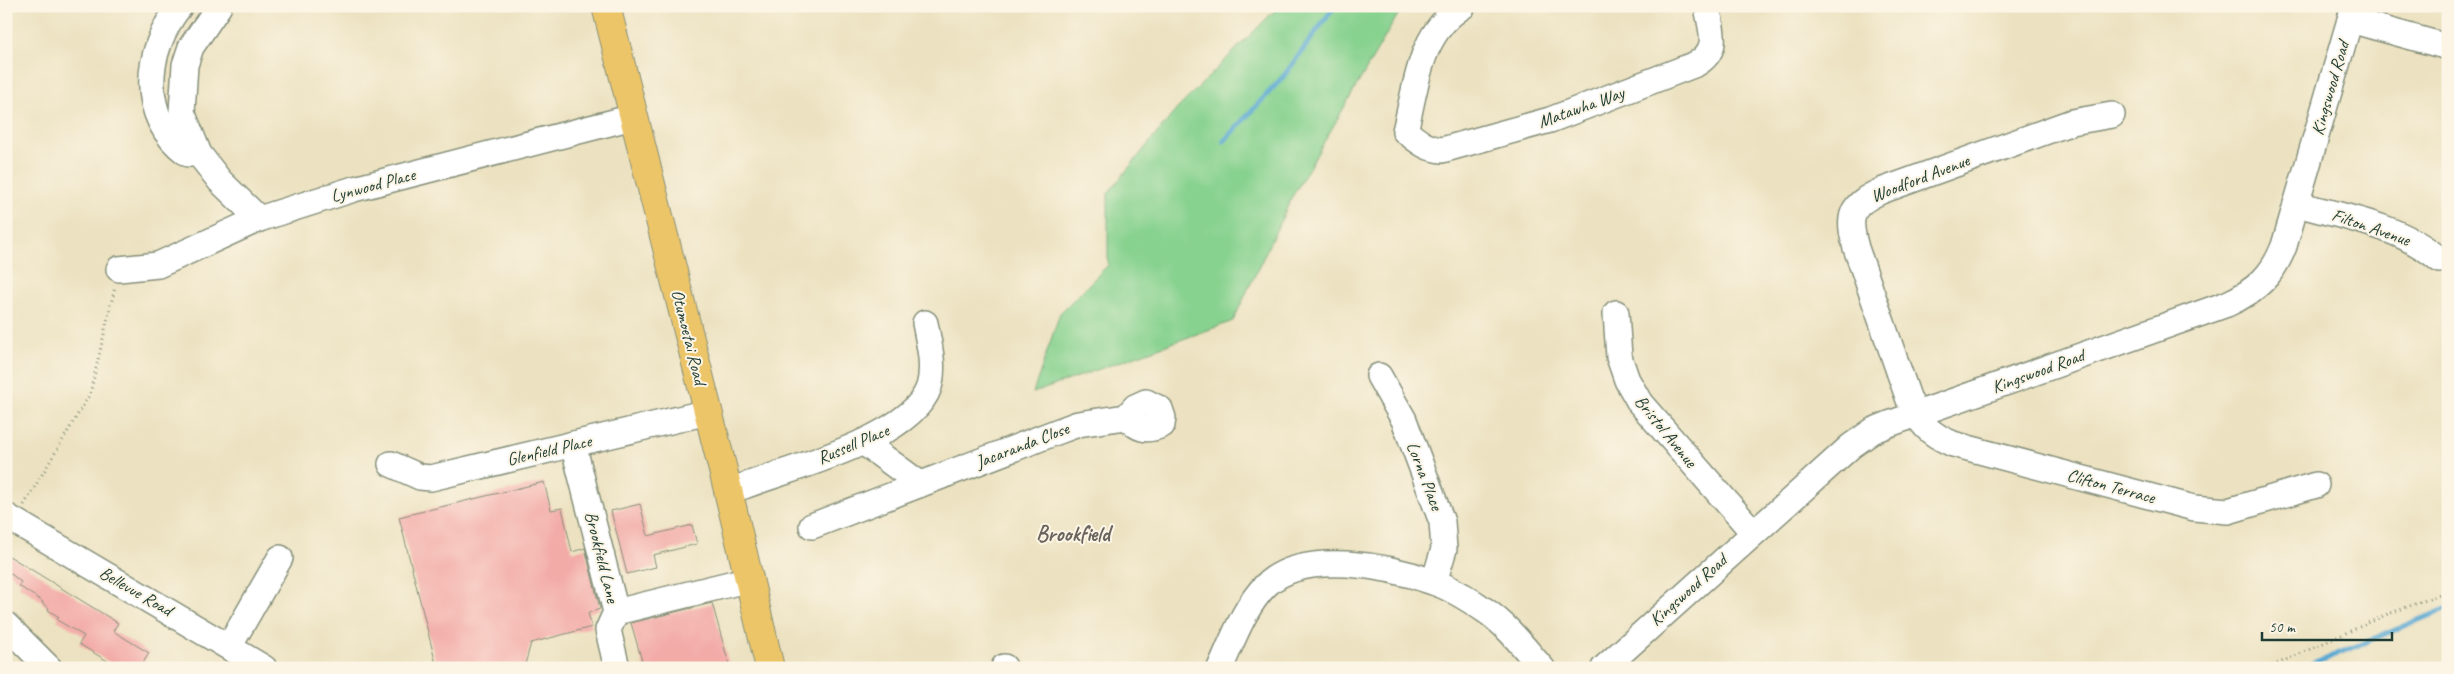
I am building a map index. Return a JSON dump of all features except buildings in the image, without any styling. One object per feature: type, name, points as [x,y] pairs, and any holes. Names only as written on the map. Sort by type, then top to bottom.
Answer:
[{"type":"main road","name":"Otumoetai Road","points":[[606,6],[728,490],[770,668]]},
{"type":"street","points":[[180,6],[162,33],[154,56],[151,75],[153,94],[164,131],[188,154],[199,154]]},
{"type":"street","points":[[219,6],[190,47],[185,65],[182,112],[199,154],[220,181],[260,219]]},
{"type":"street","name":"Matawha Way","points":[[1463,6],[1442,21],[1431,37],[1424,54],[1405,131],[1425,147],[1442,150],[1550,120],[1696,64],[1709,54],[1712,45],[1707,6]]},
{"type":"street","points":[[2352,13],[2448,47]]},
{"type":"street","name":"Kingswood Road","points":[[1604,668],[1753,532],[1864,436],[2244,296],[2265,280],[2279,260],[2352,13]]},
{"type":"street","name":"Woodford Avenue","points":[[1917,415],[1856,248],[1850,224],[1853,211],[1859,203],[1881,191],[2072,122],[2112,115]]},
{"type":"street","name":"Lynwood Place","points":[[119,270],[158,264],[260,219],[354,190],[634,117]]},
{"type":"street","name":"Filton Avenue","points":[[2296,204],[2396,233],[2423,246],[2440,260]]},
{"type":"street","name":"Bristol Avenue","points":[[1616,313],[1619,357],[1627,380],[1640,403],[1753,532]]},
{"type":"street","name":"Russell Place","points":[[728,490],[744,486],[863,442],[884,433],[900,422],[917,406],[928,389],[931,366],[925,323]]},
{"type":"street","name":"Lorna Place","points":[[1379,376],[1404,420],[1442,522],[1444,549],[1434,582]]},
{"type":"street","name":"Glenfield Place","points":[[391,464],[420,477],[432,478],[708,412]]},
{"type":"street","name":"Clifton Terrace","points":[[1917,415],[1924,428],[1935,436],[1953,444],[2194,508],[2228,511],[2316,486]]},
{"type":"street","name":"Jacaranda Close","points":[[812,526],[1078,424],[1126,417]]},
{"type":"street","points":[[863,442],[920,484]]},
{"type":"street","name":"Brookfield Lane","points":[[573,444],[616,612],[608,630],[617,668]]},
{"type":"street","name":"Bellevue Road","points":[[10,519],[264,668]]},
{"type":"street","points":[[229,646],[280,558]]},
{"type":"street","points":[[1220,668],[1243,619],[1266,586],[1292,569],[1315,564],[1342,564],[1393,572],[1434,582],[1456,592],[1496,619],[1542,668]]},
{"type":"street","points":[[616,612],[750,579]]},
{"type":"street","points":[[6,625],[48,668]]},
{"type":"path","points":[[10,519],[90,394],[119,270]]},
{"type":"path","points":[[2268,668],[2388,614],[2448,592]]},
{"type":"green space","points":[[1279,6],[1403,6],[1292,197],[1233,321],[1033,393],[1060,313],[1108,265],[1108,193],[1177,109]]},
{"type":"waterway","points":[[1224,141],[1283,77],[1335,6]]},
{"type":"waterway","points":[[2303,668],[2448,608]]},
{"type":"district","name":"Brookfield","points":[[1073,533]]}]
